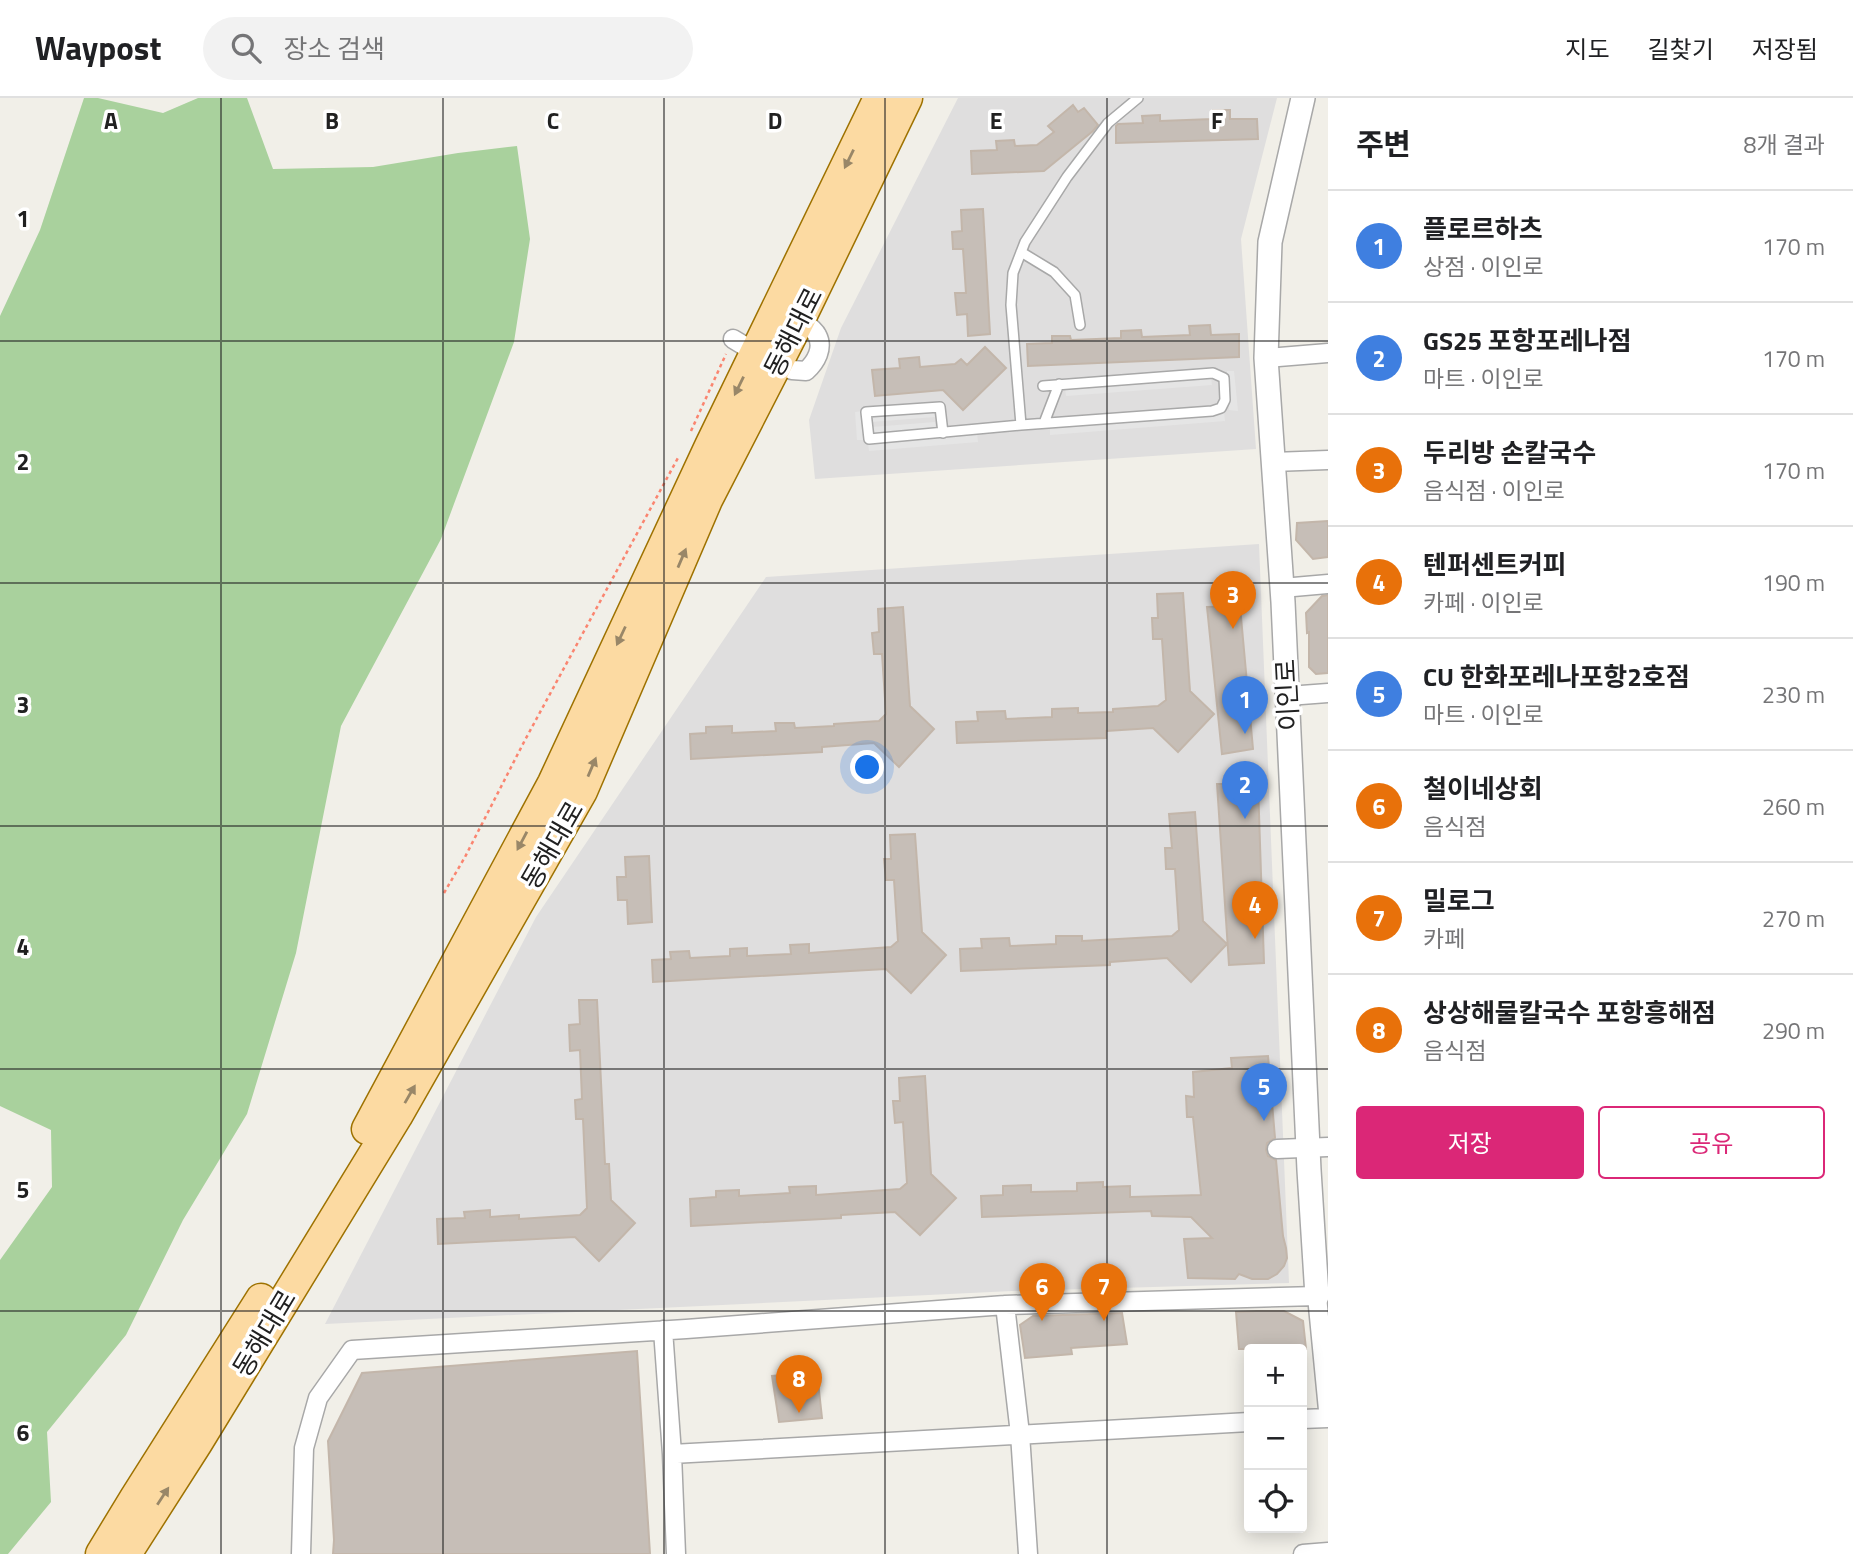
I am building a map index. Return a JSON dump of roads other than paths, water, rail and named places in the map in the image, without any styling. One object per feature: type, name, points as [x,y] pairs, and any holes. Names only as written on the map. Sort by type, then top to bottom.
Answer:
[{"type":"main road","points":[[101,1554],[356,1149],[553,783],[710,446],[879,98]]},
{"type":"main road","name":"동해대로","points":[[126,1554],[397,1116],[582,792],[707,500],[800,319],[907,98]]},
{"type":"street","name":"이인로","points":[[1303,98],[1270,242],[1266,358],[1318,1147],[1317,1296]]},
{"type":"street","points":[[792,370],[806,371],[815,362],[820,346],[817,333],[800,319]]},
{"type":"street","points":[[1266,358],[1328,353]]},
{"type":"street","points":[[1273,462],[1328,460]]},
{"type":"street","points":[[1282,588],[1328,584]]},
{"type":"street","points":[[1288,696],[1328,693]]},
{"type":"street","points":[[1277,1149],[1318,1147]]},
{"type":"street","points":[[301,1554],[304,1448],[318,1398],[352,1350],[1005,1306],[1317,1296],[1328,1410]]},
{"type":"street","points":[[1005,1306],[1020,1434],[1028,1554]]},
{"type":"street","points":[[663,1330],[676,1554]]},
{"type":"street","points":[[1307,1419],[1328,1418]]},
{"type":"street","points":[[672,1454],[1244,1422]]},
{"type":"street","points":[[1303,1554],[1328,1552]]},
{"type":"lane","points":[[1021,425],[1011,305],[1013,273],[1025,242],[1067,177],[1108,123],[1138,98]]},
{"type":"lane","points":[[1021,252],[1054,272],[1075,295],[1080,325]]},
{"type":"lane","points":[[943,433],[940,407],[866,412],[869,439],[943,433],[1044,423],[1212,411],[1221,408],[1225,400],[1224,378],[1213,373],[1043,386]]},
{"type":"lane","points":[[1044,423],[1059,384]]},
{"type":"place","name":"두리방 손칼국수","points":[[1233,629]]},
{"type":"place","name":"플로르하츠","points":[[1245,734]]},
{"type":"place","name":"GS25 포항포레나점","points":[[1245,819]]},
{"type":"place","name":"텐퍼센트커피","points":[[1255,939]]},
{"type":"place","name":"CU 한화포레나포항2호점","points":[[1264,1121]]},
{"type":"place","name":"철이네상회","points":[[1042,1321]]},
{"type":"place","name":"밀로그","points":[[1104,1321]]},
{"type":"place","name":"상상해물칼국수 포항흥해점","points":[[799,1413]]}]
